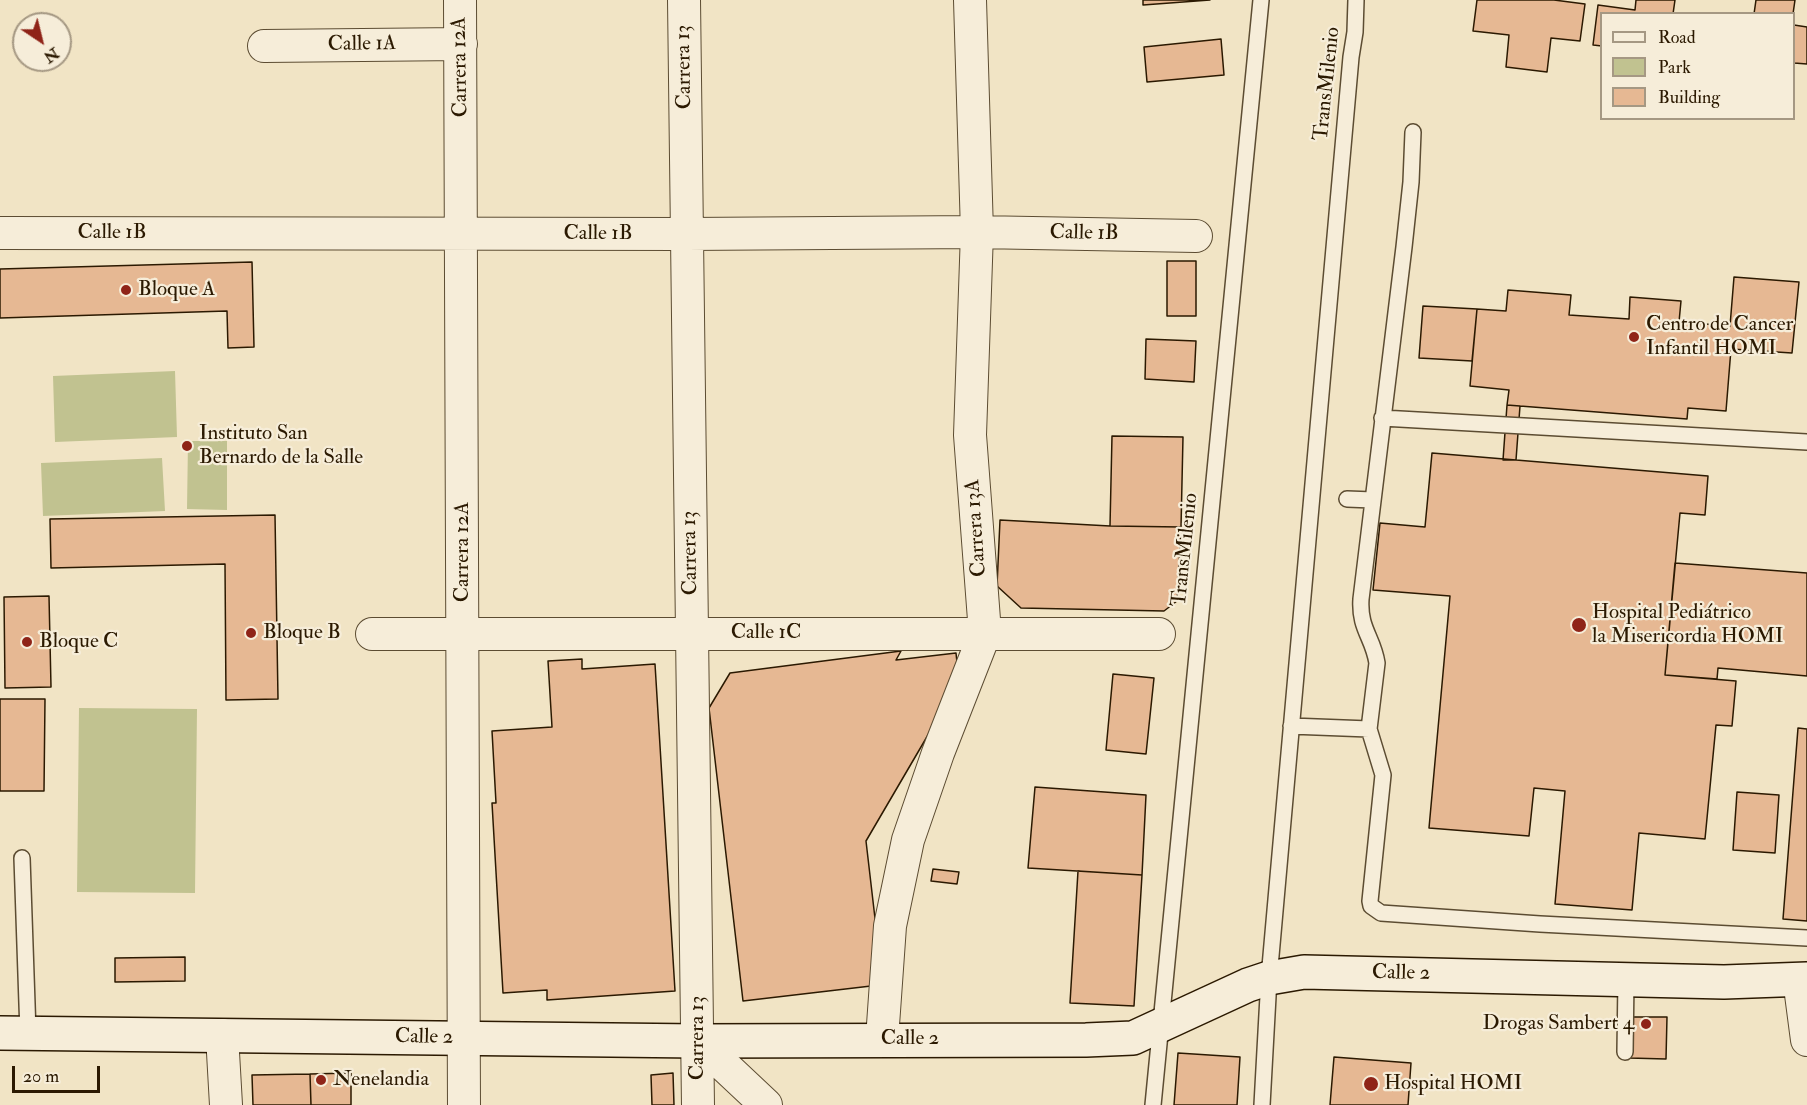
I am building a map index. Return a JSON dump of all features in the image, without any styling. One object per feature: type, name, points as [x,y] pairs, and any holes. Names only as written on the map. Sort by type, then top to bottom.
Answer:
[{"type":"street","name":"Carrera 12A","points":[[460,0],[464,1105]]},
{"type":"street","name":"Carrera 13","points":[[684,0],[698,1105]]},
{"type":"street","name":"Carrera 13A","points":[[882,1039],[890,926],[908,840],[938,753],[985,633],[970,435],[977,232],[970,0]]},
{"type":"street","name":"Calle 1A","points":[[264,46],[461,44]]},
{"type":"street","name":"Calle 1B","points":[[0,233],[977,232],[1196,236]]},
{"type":"street","name":"Calle 1C","points":[[372,634],[1159,634]]},
{"type":"street","name":"Calle 2","points":[[14,1033],[698,1041],[1132,1038],[1236,990],[1269,978],[1304,972],[1724,982],[1803,979]]},
{"type":"street","points":[[1803,979],[1807,1040]]},
{"type":"street","points":[[222,1035],[226,1105]]},
{"type":"street","points":[[698,1041],[766,1105]]},
{"type":"lane","name":"TransMilenio","points":[[1153,1105],[1261,0]]},
{"type":"lane","name":"TransMilenio","points":[[1262,1105],[1269,978],[1355,32],[1356,0]]},
{"type":"lane","points":[[1413,132],[1411,182],[1404,248],[1360,612],[1377,663],[1369,729],[1383,775],[1370,901],[1376,911],[1540,924],[1807,938]]},
{"type":"lane","points":[[1382,418],[1807,442]]},
{"type":"lane","points":[[1347,499],[1373,500]]},
{"type":"lane","points":[[1291,726],[1369,729]]},
{"type":"lane","points":[[14,1033],[22,858]]},
{"type":"lane","points":[[1625,1052],[1626,979]]},
{"type":"green space","points":[[175,371],[177,437],[55,442],[53,376]]},
{"type":"green space","points":[[188,441],[227,441],[227,510],[187,509]]},
{"type":"green space","points":[[162,458],[165,511],[43,516],[41,463]]},
{"type":"green space","points":[[79,708],[197,709],[195,893],[77,892]]},
{"type":"building","points":[[1143,0],[1210,0],[1143,5]]},
{"type":"building","points":[[1477,0],[1554,0],[1585,4],[1580,41],[1551,38],[1547,72],[1506,67],[1509,35],[1473,31]]},
{"type":"building","points":[[1636,0],[1675,0],[1673,12],[1600,12],[1600,46],[1593,45],[1598,5],[1635,10]]},
{"type":"building","points":[[1756,0],[1795,0],[1793,12],[1754,12]]},
{"type":"building","points":[[1795,25],[1807,27],[1807,64],[1795,63]]},
{"type":"building","points":[[1221,39],[1224,75],[1147,82],[1144,47]]},
{"type":"building","points":[[1167,261],[1196,261],[1196,316],[1167,316]]},
{"type":"building","name":"Bloque A","points":[[252,262],[254,347],[228,348],[227,311],[0,318],[0,269]]},
{"type":"building","name":"Centro de Cancer Infantil HOMI","points":[[1734,277],[1799,282],[1792,353],[1731,349],[1726,411],[1688,408],[1687,419],[1507,405],[1509,390],[1470,386],[1477,309],[1506,311],[1508,290],[1571,295],[1569,315],[1629,319],[1630,297],[1681,301],[1679,322],[1730,326]]},
{"type":"building","points":[[1423,306],[1477,309],[1472,361],[1419,358]]},
{"type":"building","points":[[1146,339],[1196,341],[1194,382],[1145,379]]},
{"type":"building","points":[[1507,405],[1520,406],[1516,460],[1503,460]]},
{"type":"building","points":[[1112,436],[1183,437],[1181,527],[1110,526]]},
{"type":"building","points":[[1432,453],[1708,476],[1705,515],[1680,513],[1665,675],[1736,681],[1732,726],[1716,725],[1705,839],[1639,833],[1632,910],[1555,904],[1565,791],[1534,788],[1529,836],[1429,828],[1450,596],[1373,590],[1380,523],[1425,527]]},
{"type":"building","name":"Bloque B","points":[[275,515],[278,699],[226,700],[225,564],[51,568],[50,519]]},
{"type":"building","points":[[1000,520],[1181,527],[1177,601],[1164,611],[1021,608],[997,586]]},
{"type":"building","points":[[1675,563],[1807,573],[1807,676],[1718,668],[1717,679],[1665,675]]},
{"type":"building","name":"Bloque C","points":[[49,596],[51,687],[5,688],[4,597]]},
{"type":"building","points":[[901,651],[896,660],[956,653],[959,682],[866,841],[881,970],[871,986],[743,1001],[709,708],[730,673]]},
{"type":"building","points":[[582,659],[582,669],[655,664],[675,991],[547,1000],[547,990],[503,993],[492,803],[496,803],[492,731],[552,727],[548,661]]},
{"type":"building","points":[[1113,674],[1154,678],[1146,754],[1106,750]]},
{"type":"building","name":"Bloque C","points":[[0,699],[45,699],[44,791],[0,791]]},
{"type":"building","points":[[1798,728],[1807,729],[1807,921],[1783,919]]},
{"type":"building","points":[[1035,787],[1146,795],[1142,875],[1028,868]]},
{"type":"building","points":[[1737,792],[1779,795],[1775,853],[1733,850]]},
{"type":"building","points":[[933,869],[959,872],[957,884],[931,881]]},
{"type":"building","points":[[1078,871],[1142,875],[1134,1006],[1070,1003]]},
{"type":"building","points":[[185,957],[185,981],[115,982],[115,958]]},
{"type":"building","points":[[1630,1017],[1667,1017],[1666,1059],[1629,1058]]},
{"type":"building","points":[[1178,1053],[1240,1057],[1237,1105],[1174,1105]]},
{"type":"building","name":"Hospital HOMI","points":[[1334,1057],[1411,1063],[1408,1105],[1330,1105]]},
{"type":"building","points":[[351,1073],[351,1105],[311,1105],[310,1074]]},
{"type":"building","points":[[673,1073],[674,1105],[652,1105],[651,1075]]},
{"type":"building","points":[[310,1074],[311,1105],[253,1105],[252,1075]]},
{"type":"place","name":"Bloque A","points":[[126,290]]},
{"type":"place","name":"Centro de Cancer Infantil HOMI","points":[[1634,337]]},
{"type":"place","name":"Instituto San Bernardo de la Salle","points":[[187,446]]},
{"type":"place","name":"Hospital Pediátrico la Misericordia HOMI","points":[[1579,625]]},
{"type":"place","name":"Bloque B","points":[[251,633]]},
{"type":"place","name":"Bloque C","points":[[27,642]]},
{"type":"place","name":"Drogas Sambert 4","points":[[1646,1024]]},
{"type":"place","name":"Nenelandia","points":[[321,1080]]},
{"type":"place","name":"Hospital HOMI","points":[[1371,1084]]}]
